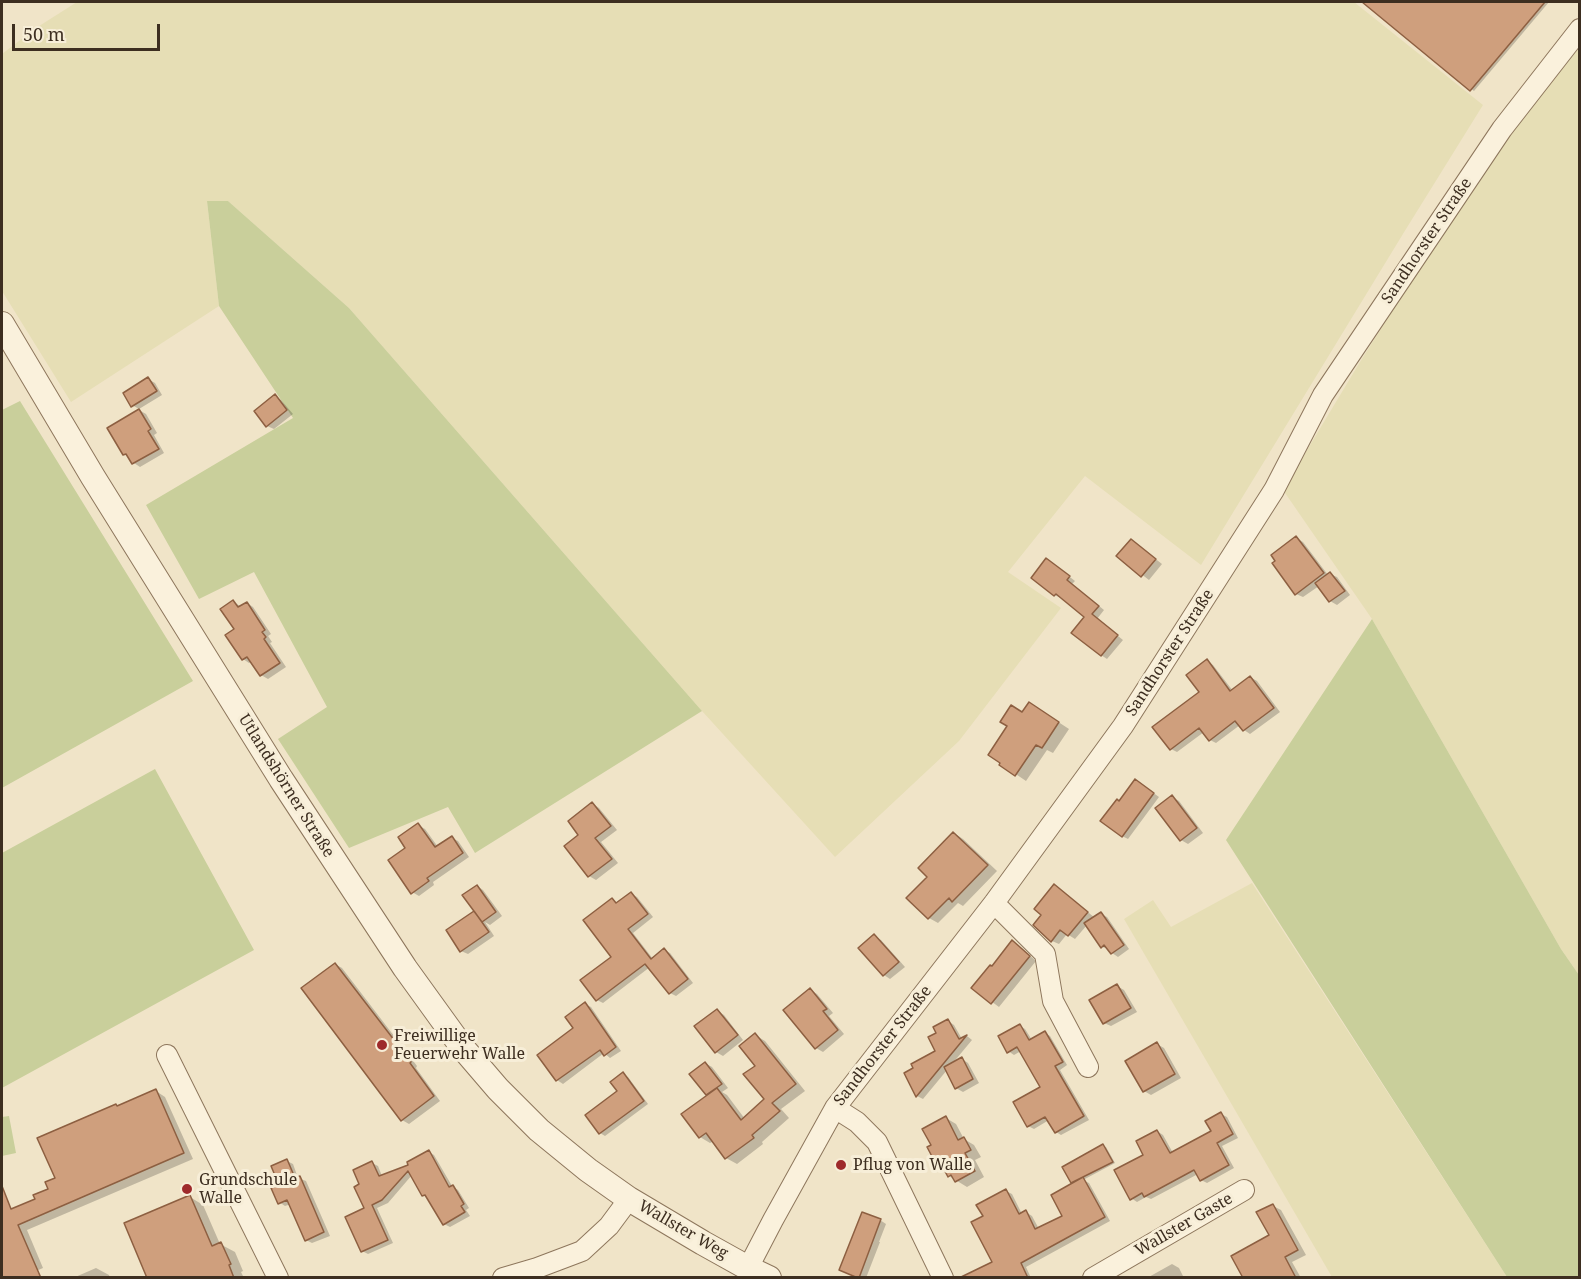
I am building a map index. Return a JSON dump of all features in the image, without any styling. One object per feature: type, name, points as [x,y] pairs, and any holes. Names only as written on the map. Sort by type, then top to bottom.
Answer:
[{"type":"street","name":"Sandhorster Straße","points":[[758,1273],[773,1220],[835,1108],[994,903],[1123,726],[1274,490],[1323,395],[1502,129],[1580,29]]},
{"type":"street","name":"Utlandshörner Straße","points":[[2,324],[93,477],[280,780],[405,968],[462,1047],[539,1130],[588,1170],[629,1199]]},
{"type":"street","points":[[994,903],[1045,954],[1053,1001],[1088,1067]]},
{"type":"street","points":[[167,1055],[278,1278]]},
{"type":"street","points":[[835,1108],[857,1122],[878,1143],[943,1278]]},
{"type":"street","name":"Wallster Gaste","points":[[1093,1278],[1244,1190]]},
{"type":"street","points":[[503,1278],[539,1273],[582,1251],[609,1226],[629,1199]]},
{"type":"street","name":"Wallster Weg","points":[[629,1199],[758,1273]]},
{"type":"shaded area","points":[[77,2],[1354,2],[1483,105],[1201,565],[1085,476],[1008,572],[1061,608],[959,741],[835,857],[702,711],[349,308],[228,201],[207,201],[219,306],[71,402],[2,291],[2,54],[36,28]]},
{"type":"shaded area","points":[[1579,48],[1579,975],[1561,949],[1372,619],[1283,490],[1360,362],[1497,145]]},
{"type":"shaded area","points":[[1252,883],[1507,1277],[1332,1277],[1124,919],[1153,900],[1171,927]]},
{"type":"green space","points":[[207,201],[228,201],[349,308],[702,711],[475,853],[448,807],[349,848],[278,739],[327,707],[254,572],[199,599],[146,505],[293,418],[219,306]]},
{"type":"green space","points":[[20,401],[193,681],[2,788],[2,410]]},
{"type":"green space","points":[[1372,619],[1561,949],[1579,975],[1579,1277],[1507,1277],[1226,840]]},
{"type":"green space","points":[[155,769],[254,950],[2,1088],[2,853]]},
{"type":"green space","points":[[9,1116],[16,1153],[2,1156],[2,1117]]},
{"type":"building","points":[[1362,2],[1545,2],[1470,91]]},
{"type":"building","points":[[148,377],[157,391],[131,407],[123,393]]},
{"type":"building","points":[[275,394],[287,410],[266,427],[254,411]]},
{"type":"building","points":[[139,409],[159,449],[132,464],[126,454],[123,455],[107,428]]},
{"type":"building","points":[[1296,536],[1324,573],[1295,595],[1272,563],[1275,561],[1271,555]]},
{"type":"building","points":[[1131,539],[1156,559],[1141,577],[1116,556]]},
{"type":"building","points":[[1046,558],[1070,576],[1067,580],[1099,606],[1092,614],[1118,635],[1101,656],[1071,633],[1084,617],[1056,594],[1054,596],[1031,578]]},
{"type":"building","points":[[1330,572],[1345,591],[1329,602],[1315,583]]},
{"type":"building","points":[[233,600],[238,607],[247,602],[265,630],[262,632],[266,637],[264,639],[280,663],[260,676],[247,657],[242,660],[225,635],[234,629],[220,609]]},
{"type":"building","points":[[1207,659],[1230,691],[1250,676],[1274,708],[1243,731],[1235,721],[1209,741],[1199,728],[1170,750],[1152,727],[1199,692],[1186,675]]},
{"type":"building","points":[[1029,702],[1059,722],[1042,748],[1036,745],[1015,776],[988,755],[1007,726],[1000,722],[1011,705],[1022,712]]},
{"type":"building","points":[[1135,779],[1154,793],[1122,837],[1100,821]]},
{"type":"building","points":[[1172,795],[1197,828],[1180,841],[1155,808]]},
{"type":"building","points":[[592,802],[611,826],[595,838],[612,859],[588,877],[564,846],[578,835],[568,821]]},
{"type":"building","points":[[418,823],[435,847],[452,836],[463,853],[427,878],[429,881],[411,894],[388,860],[405,848],[398,837]]},
{"type":"building","points":[[953,832],[988,865],[952,902],[949,898],[928,919],[906,898],[927,877],[918,868]]},
{"type":"building","points":[[1054,884],[1088,912],[1068,936],[1060,930],[1051,942],[1033,925],[1041,915],[1034,909]]},
{"type":"building","points":[[477,885],[496,912],[482,922],[462,895]]},
{"type":"building","points":[[631,892],[648,914],[628,929],[651,959],[664,948],[688,979],[669,994],[645,964],[596,1001],[580,980],[611,957],[583,920],[612,898],[616,903]]},
{"type":"building","points":[[474,911],[489,932],[460,952],[446,930]]},
{"type":"building","points":[[1101,912],[1124,945],[1111,954],[1104,945],[1101,948],[1084,923]]},
{"type":"building","points":[[874,934],[899,962],[883,976],[858,948]]},
{"type":"building","points":[[1012,940],[1030,956],[991,1004],[971,988]]},
{"type":"building","points":[[335,963],[411,1062],[434,1096],[401,1121],[301,988]]},
{"type":"building","points":[[1117,984],[1131,1008],[1103,1024],[1089,1000]]},
{"type":"building","points":[[810,988],[827,1009],[823,1011],[838,1030],[815,1049],[783,1010]]},
{"type":"building","points":[[585,1002],[616,1047],[604,1056],[600,1050],[556,1081],[537,1055],[573,1028],[565,1017]]},
{"type":"building","points":[[717,1009],[738,1035],[715,1053],[694,1026]]},
{"type":"building","points":[[948,1019],[959,1039],[967,1035],[916,1097],[904,1073],[913,1068],[911,1064],[935,1051],[928,1037],[936,1033],[933,1027]]},
{"type":"building","points":[[1020,1024],[1029,1040],[1045,1031],[1063,1062],[1055,1066],[1084,1116],[1055,1133],[1045,1117],[1027,1127],[1013,1102],[1040,1087],[1017,1047],[1007,1053],[998,1036]]},
{"type":"building","points":[[755,1033],[796,1084],[772,1103],[780,1111],[752,1135],[754,1138],[725,1159],[706,1133],[699,1138],[681,1114],[717,1088],[741,1120],[764,1099],[743,1074],[755,1066],[739,1046]]},
{"type":"building","points":[[1157,1042],[1175,1074],[1143,1092],[1125,1061]]},
{"type":"building","points":[[962,1057],[973,1079],[955,1089],[944,1067]]},
{"type":"building","points":[[705,1062],[722,1084],[706,1095],[689,1074]]},
{"type":"building","points":[[623,1072],[644,1101],[599,1134],[585,1115],[617,1091],[610,1082]]},
{"type":"building","points":[[156,1089],[184,1153],[18,1225],[41,1278],[2,1278],[2,1186],[11,1209],[35,1199],[33,1195],[48,1189],[45,1182],[55,1178],[37,1138]]},
{"type":"building","points":[[1221,1112],[1233,1134],[1217,1143],[1229,1165],[1200,1181],[1194,1170],[1144,1197],[1142,1193],[1130,1200],[1114,1170],[1143,1155],[1136,1141],[1157,1130],[1170,1153],[1211,1131],[1205,1121]]},
{"type":"building","points":[[946,1116],[958,1140],[964,1137],[971,1150],[965,1153],[975,1171],[955,1182],[951,1175],[948,1177],[941,1164],[937,1166],[927,1147],[931,1145],[922,1129]]},
{"type":"building","points":[[1103,1144],[1113,1162],[1071,1183],[1062,1167]]},
{"type":"building","points":[[429,1150],[449,1187],[453,1185],[464,1204],[461,1206],[465,1212],[443,1225],[425,1195],[422,1196],[408,1171],[382,1200],[372,1205],[388,1240],[361,1252],[345,1217],[364,1208],[354,1187],[359,1184],[353,1170],[372,1161],[379,1176],[408,1165],[407,1162]]},
{"type":"building","points":[[287,1159],[295,1178],[300,1176],[324,1232],[305,1241],[287,1200],[278,1204],[271,1188],[279,1185],[271,1166]]},
{"type":"building","points":[[1083,1177],[1105,1217],[1021,1263],[1028,1278],[959,1278],[992,1262],[971,1222],[983,1216],[976,1205],[1006,1189],[1019,1214],[1026,1210],[1035,1229],[1062,1216],[1051,1195]]},
{"type":"building","points":[[190,1195],[212,1246],[221,1242],[231,1264],[229,1265],[234,1278],[147,1278],[124,1223]]},
{"type":"building","points":[[1273,1204],[1298,1250],[1285,1257],[1296,1278],[1243,1278],[1231,1256],[1269,1235],[1256,1212]]},
{"type":"building","points":[[862,1212],[881,1219],[858,1278],[839,1270]]},
{"type":"place","name":"Freiwillige Feuerwehr Walle","points":[[382,1045]]},
{"type":"place","name":"Pflug von Walle","points":[[841,1165]]},
{"type":"place","name":"Grundschule Walle","points":[[187,1189]]}]
